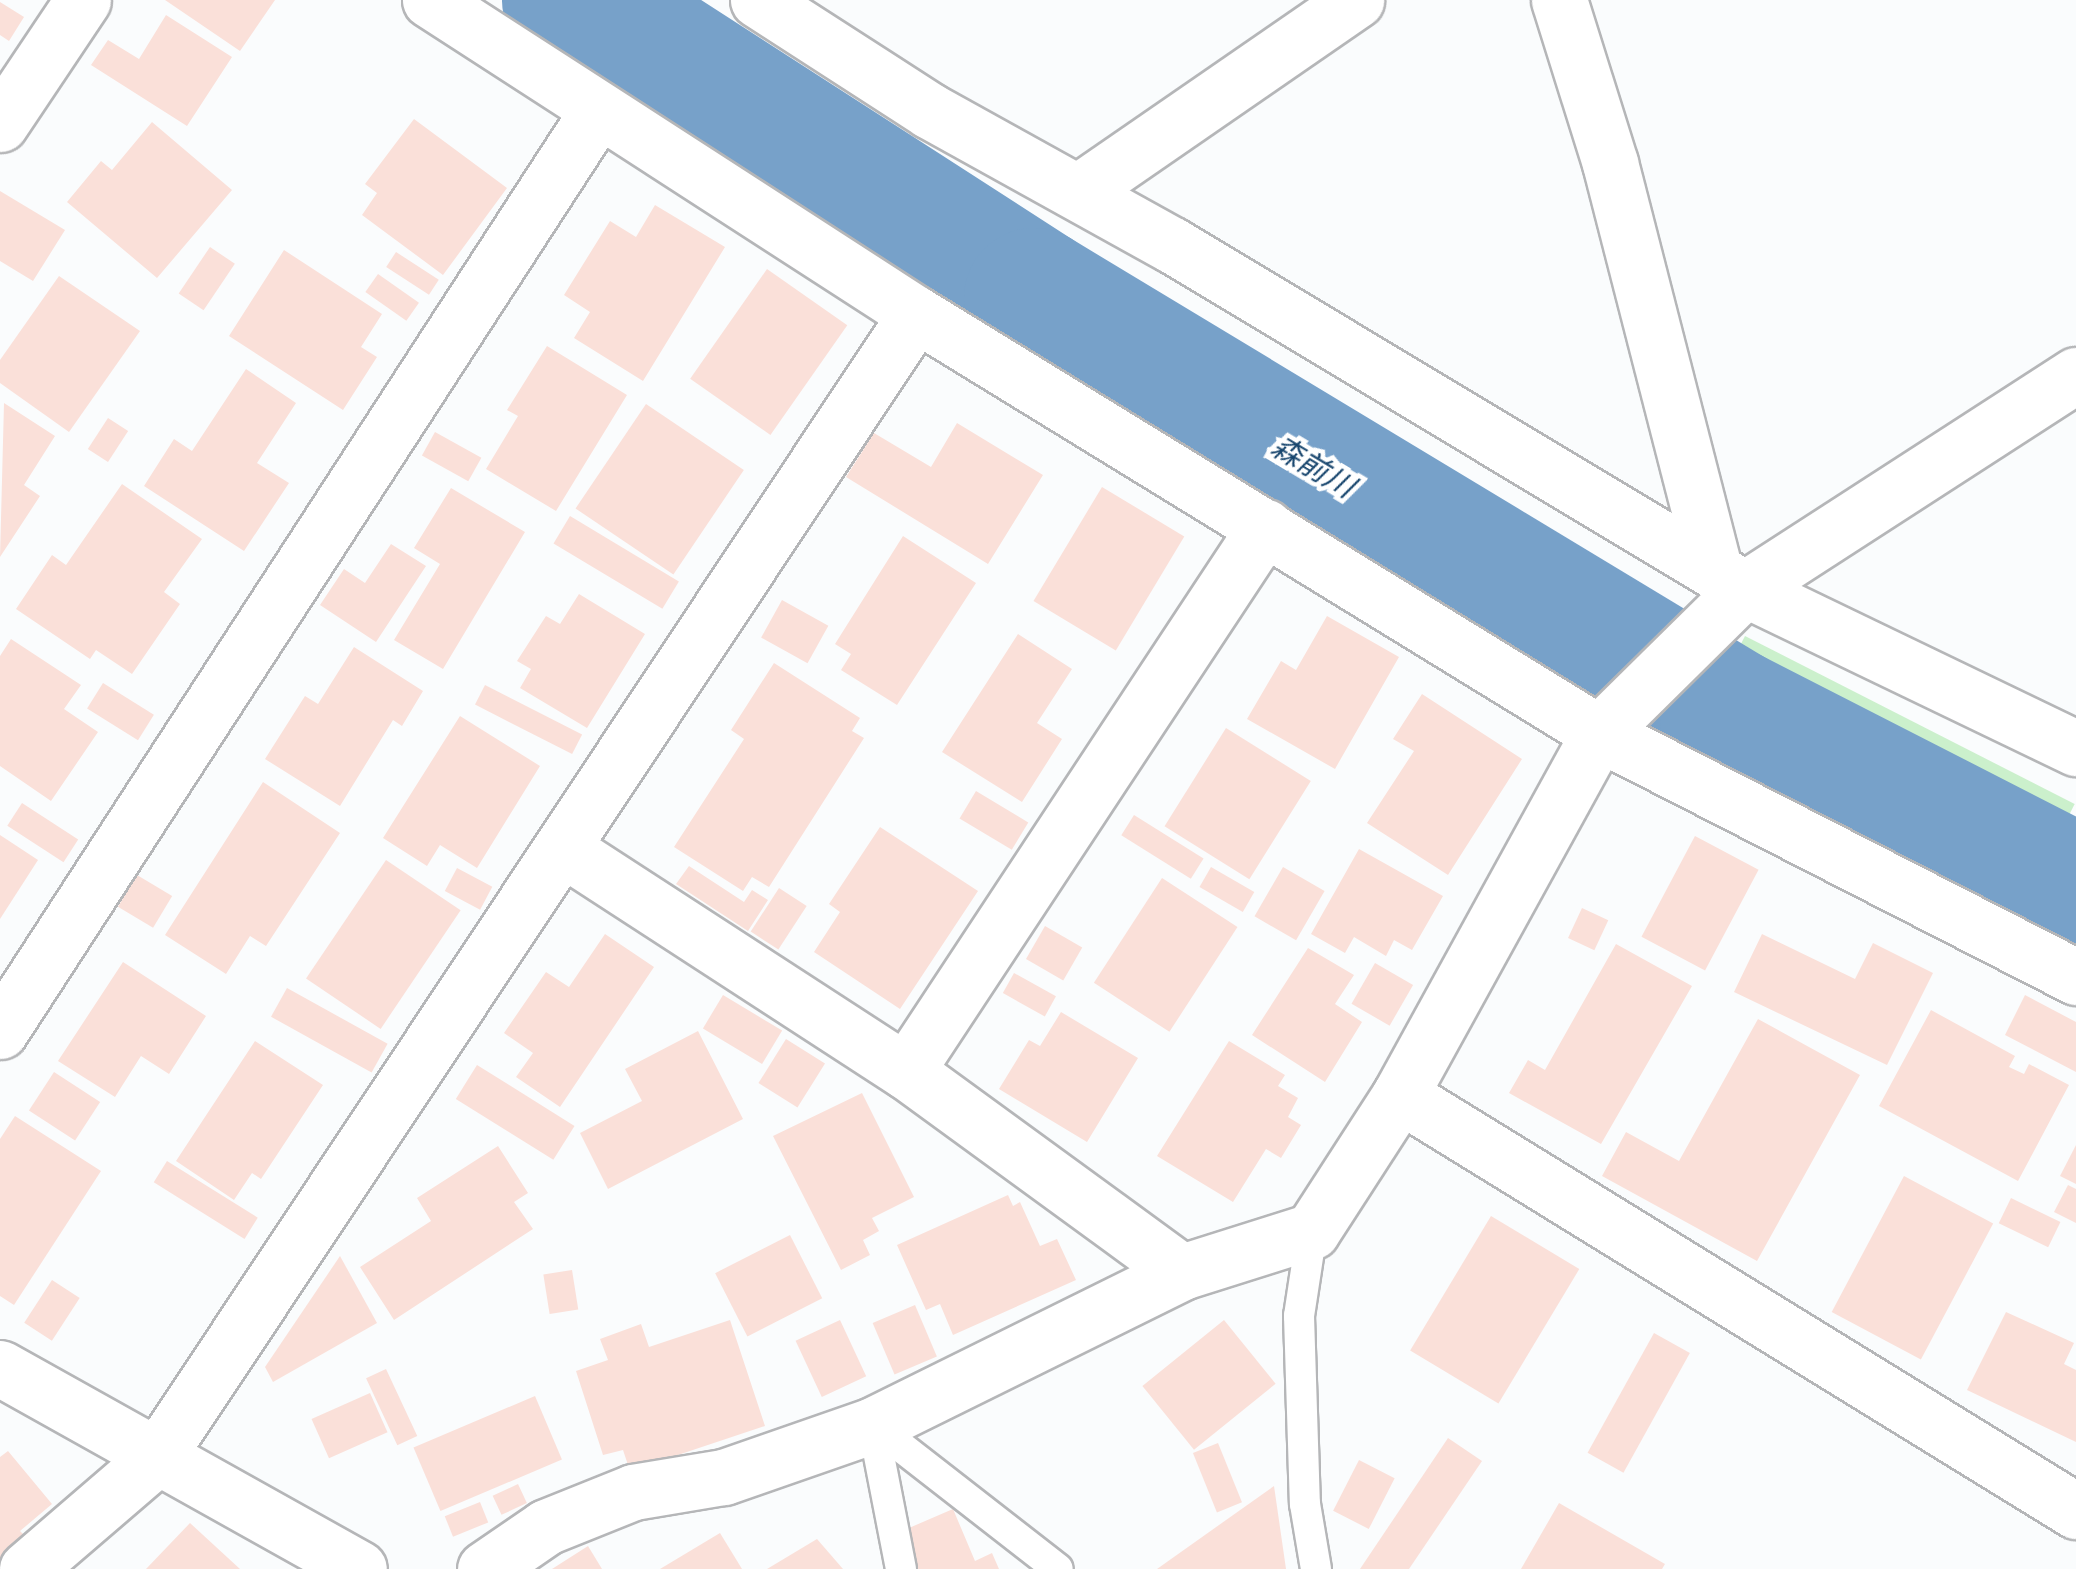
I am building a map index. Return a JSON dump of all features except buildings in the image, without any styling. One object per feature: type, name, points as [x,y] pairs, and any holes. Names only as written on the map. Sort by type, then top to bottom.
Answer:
[{"type":"street","points":[[0,124],[84,0]]},
{"type":"street","points":[[430,0],[597,112],[916,314],[1599,733],[2076,977]]},
{"type":"street","points":[[758,0],[828,19],[930,111],[1078,192],[1730,578],[2076,748]]},
{"type":"street","points":[[1078,192],[1356,0]]},
{"type":"street","points":[[1560,0],[1730,578]]},
{"type":"street","points":[[0,1031],[597,112]]},
{"type":"street","points":[[27,1569],[156,1458],[916,314]]},
{"type":"street","points":[[485,1569],[546,1528],[633,1492],[724,1477],[873,1425],[1182,1272],[1312,1231],[1400,1095],[1599,733],[1730,578],[2076,375]]},
{"type":"street","points":[[906,1071],[1265,527]]},
{"type":"street","points":[[562,848],[906,1071],[1182,1272]]},
{"type":"street","points":[[1400,1095],[2076,1510]]},
{"type":"street","points":[[0,1368],[156,1458],[294,1554],[359,1569]]},
{"type":"lane","points":[[1312,1231],[1299,1316],[1305,1504],[1316,1569]]},
{"type":"lane","points":[[873,1425],[901,1569]]},
{"type":"lane","points":[[873,1425],[1058,1569]]},
{"type":"green space","points":[[1745,636],[2075,804],[2047,858],[1717,690]]},
{"type":"waterway","name":"森前川","points":[[572,0],[1034,298],[1730,718],[2076,895]]}]
